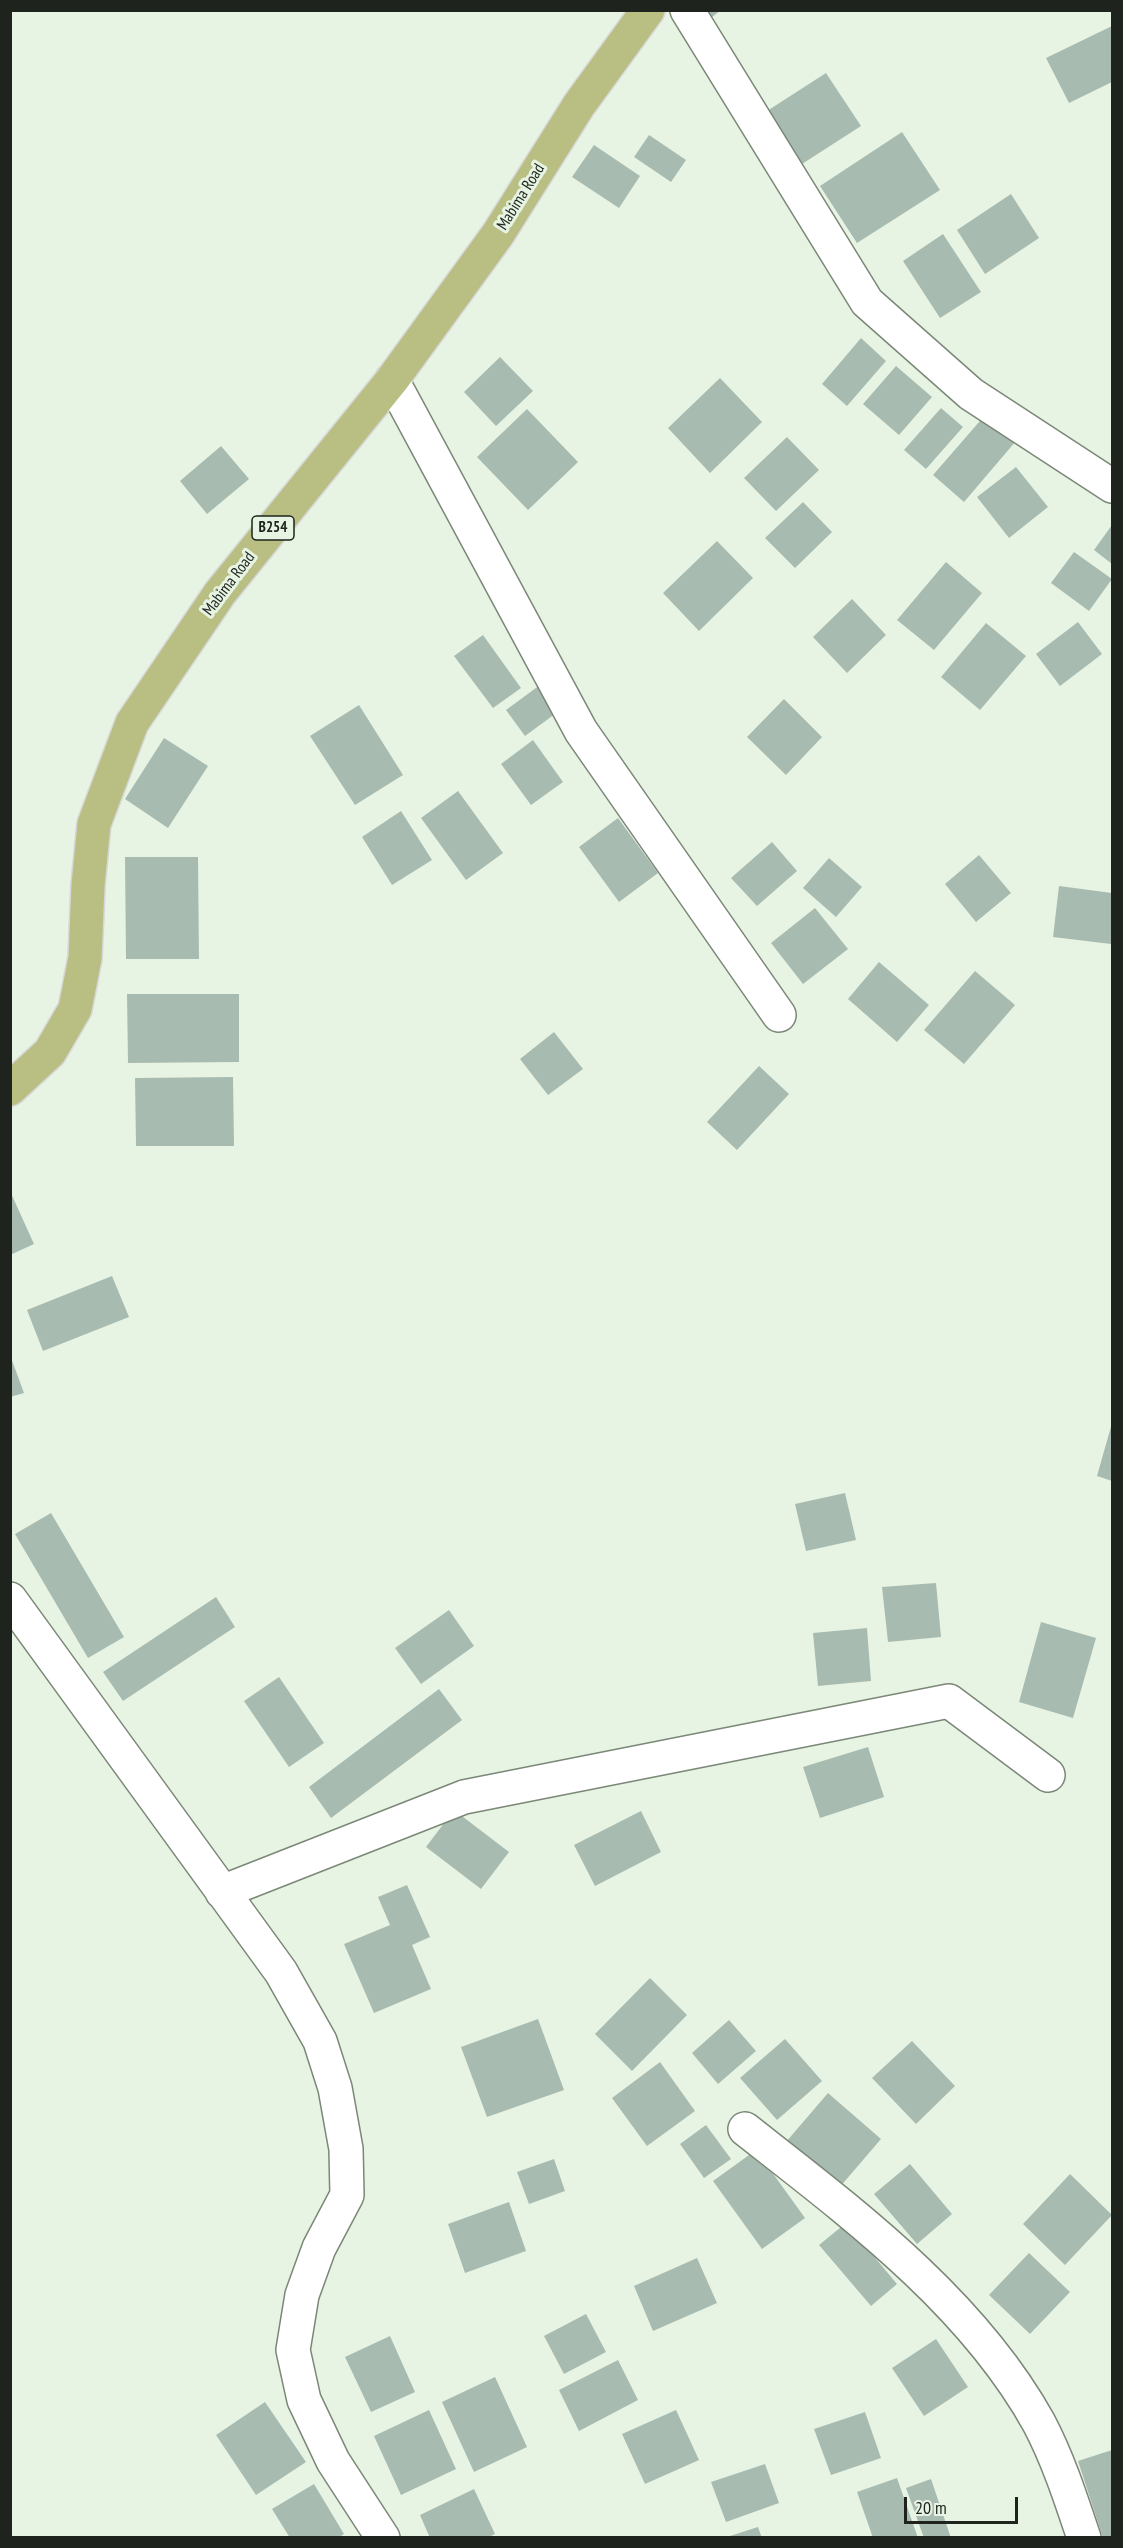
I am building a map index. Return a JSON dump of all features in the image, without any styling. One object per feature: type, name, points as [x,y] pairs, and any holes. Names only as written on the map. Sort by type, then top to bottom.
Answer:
[{"type":"main road","name":"Mabima Road","points":[[10,1089],[50,1052],[75,1010],[85,958],[88,885],[94,824],[132,723],[220,593],[392,380],[498,234],[579,105],[648,10]]},
{"type":"street","points":[[687,10],[867,302],[971,394],[1113,486]]},
{"type":"street","points":[[392,380],[581,731],[779,1015]]},
{"type":"street","points":[[10,1599],[281,1971],[321,2041],[335,2088],[346,2150],[347,2195],[319,2248],[302,2295],[293,2350],[304,2400],[333,2461],[383,2538]]},
{"type":"street","points":[[222,1892],[464,1797],[949,1701],[1048,1775]]},
{"type":"street","points":[[745,2128],[848,2210],[933,2288],[1003,2368],[1039,2424],[1068,2491],[1084,2538]]},
{"type":"building","points":[[682,10],[721,10],[697,29]]},
{"type":"building","points":[[1112,26],[1112,82],[1069,103],[1046,58]]},
{"type":"building","points":[[826,73],[861,126],[802,164],[767,111]]},
{"type":"building","points":[[902,132],[940,190],[857,243],[820,186]]},
{"type":"building","points":[[649,135],[686,160],[671,182],[634,157]]},
{"type":"building","points":[[594,145],[640,176],[619,208],[572,177]]},
{"type":"building","points":[[1011,194],[1039,238],[985,274],[957,230]]},
{"type":"building","points":[[943,234],[981,292],[940,318],[903,261]]},
{"type":"building","points":[[861,338],[886,361],[847,406],[822,384]]},
{"type":"building","points":[[500,357],[533,391],[496,426],[464,392]]},
{"type":"building","points":[[896,366],[932,397],[899,435],[863,404]]},
{"type":"building","points":[[720,378],[762,422],[710,473],[668,428]]},
{"type":"building","points":[[941,408],[963,427],[926,469],[904,450]]},
{"type":"building","points":[[527,409],[578,462],[528,510],[477,457]]},
{"type":"building","points":[[986,414],[1016,441],[964,502],[933,475]]},
{"type":"building","points":[[787,437],[819,470],[776,511],[744,478]]},
{"type":"building","points":[[221,446],[249,479],[207,514],[180,481]]},
{"type":"building","points":[[1016,467],[1048,507],[1009,538],[977,497]]},
{"type":"building","points":[[803,502],[832,532],[795,568],[765,538]]},
{"type":"building","points":[[1112,525],[1112,564],[1094,550]]},
{"type":"building","points":[[717,541],[753,578],[699,631],[663,593]]},
{"type":"building","points":[[1074,552],[1112,579],[1089,611],[1051,583]]},
{"type":"building","points":[[946,562],[982,593],[934,650],[897,620]]},
{"type":"building","points":[[852,599],[886,635],[847,673],[813,637]]},
{"type":"building","points":[[1078,622],[1102,654],[1060,686],[1036,654]]},
{"type":"building","points":[[986,623],[1026,656],[980,710],[941,677]]},
{"type":"building","points":[[483,635],[521,688],[493,708],[454,656]]},
{"type":"building","points":[[540,685],[559,711],[525,736],[506,710]]},
{"type":"building","points":[[784,699],[822,737],[786,775],[747,737]]},
{"type":"building","points":[[359,705],[403,775],[355,805],[310,736]]},
{"type":"building","points":[[164,738],[208,766],[168,828],[125,799]]},
{"type":"building","points":[[533,740],[563,782],[531,805],[501,764]]},
{"type":"building","points":[[458,791],[503,853],[466,880],[421,818]]},
{"type":"building","points":[[401,811],[432,860],[392,885],[362,837]]},
{"type":"building","points":[[618,818],[658,873],[619,902],[579,847]]},
{"type":"building","points":[[772,842],[797,871],[757,906],[731,878]]},
{"type":"building","points":[[979,855],[1011,893],[976,922],[945,884]]},
{"type":"building","points":[[125,857],[198,857],[199,959],[126,959]]},
{"type":"building","points":[[829,858],[862,887],[836,917],[803,888]]},
{"type":"building","points":[[1059,886],[1112,893],[1111,944],[1053,937]]},
{"type":"building","points":[[815,908],[848,949],[803,984],[771,943]]},
{"type":"building","points":[[879,962],[929,1005],[897,1042],[848,999]]},
{"type":"building","points":[[975,971],[1015,1005],[964,1064],[924,1030]]},
{"type":"building","points":[[127,994],[239,994],[239,1062],[128,1063]]},
{"type":"building","points":[[554,1032],[583,1069],[548,1095],[520,1059]]},
{"type":"building","points":[[759,1066],[789,1094],[737,1150],[707,1122]]},
{"type":"building","points":[[233,1077],[234,1146],[136,1146],[135,1078]]},
{"type":"building","points":[[10,1191],[34,1244],[10,1255]]},
{"type":"building","points":[[112,1276],[129,1317],[43,1351],[27,1310]]},
{"type":"building","points":[[10,1355],[24,1393],[10,1397]]},
{"type":"building","points":[[1112,1423],[1112,1481],[1097,1476]]},
{"type":"building","points":[[845,1493],[856,1540],[806,1551],[795,1504]]},
{"type":"building","points":[[51,1513],[124,1637],[88,1658],[15,1534]]},
{"type":"building","points":[[936,1583],[941,1637],[888,1642],[882,1587]]},
{"type":"building","points":[[216,1597],[235,1627],[123,1701],[103,1672]]},
{"type":"building","points":[[449,1610],[474,1646],[421,1684],[395,1648]]},
{"type":"building","points":[[1041,1622],[1096,1638],[1073,1718],[1019,1702]]},
{"type":"building","points":[[867,1628],[871,1681],[818,1686],[813,1633]]},
{"type":"building","points":[[279,1677],[324,1743],[289,1767],[244,1701]]},
{"type":"building","points":[[439,1689],[462,1720],[331,1818],[309,1787]]},
{"type":"building","points":[[868,1747],[884,1797],[820,1818],[803,1767]]},
{"type":"building","points":[[454,1810],[509,1852],[481,1889],[426,1847]]},
{"type":"building","points":[[641,1811],[661,1852],[595,1886],[574,1845]]},
{"type":"building","points":[[407,1885],[430,1937],[412,1945],[431,1989],[374,2013],[344,1944],[390,1925],[378,1897]]},
{"type":"building","points":[[650,1978],[687,2015],[632,2071],[595,2034]]},
{"type":"building","points":[[538,2019],[564,2090],[487,2117],[461,2047]]},
{"type":"building","points":[[729,2020],[756,2051],[718,2084],[692,2053]]},
{"type":"building","points":[[785,2039],[822,2081],[777,2120],[740,2078]]},
{"type":"building","points":[[912,2041],[955,2086],[916,2124],[872,2078]]},
{"type":"building","points":[[660,2062],[695,2111],[647,2146],[612,2098]]},
{"type":"building","points":[[828,2093],[881,2139],[839,2188],[786,2142]]},
{"type":"building","points":[[706,2125],[731,2159],[704,2178],[680,2144]]},
{"type":"building","points":[[756,2150],[805,2218],[762,2249],[713,2181]]},
{"type":"building","points":[[554,2159],[565,2191],[529,2204],[517,2172]]},
{"type":"building","points":[[910,2164],[952,2214],[917,2244],[874,2194]]},
{"type":"building","points":[[1070,2174],[1112,2215],[1065,2265],[1023,2224]]},
{"type":"building","points":[[509,2202],[526,2251],[465,2273],[448,2224]]},
{"type":"building","points":[[846,2223],[897,2284],[871,2306],[819,2245]]},
{"type":"building","points":[[1029,2253],[1070,2292],[1030,2334],[989,2295]]},
{"type":"building","points":[[697,2258],[717,2303],[653,2331],[634,2286]]},
{"type":"building","points":[[586,2314],[606,2352],[564,2374],[544,2336]]},
{"type":"building","points":[[390,2336],[415,2392],[371,2412],[345,2357]]},
{"type":"building","points":[[936,2339],[968,2387],[924,2416],[892,2368]]},
{"type":"building","points":[[618,2360],[638,2400],[579,2431],[559,2390]]},
{"type":"building","points":[[495,2377],[527,2447],[474,2472],[442,2402]]},
{"type":"building","points":[[265,2402],[306,2462],[256,2495],[216,2435]]},
{"type":"building","points":[[429,2410],[456,2469],[401,2495],[374,2436]]},
{"type":"building","points":[[676,2410],[699,2460],[645,2484],[622,2434]]},
{"type":"building","points":[[865,2412],[881,2458],[831,2475],[814,2429]]},
{"type":"building","points":[[1112,2450],[1112,2538],[1103,2538],[1078,2461]]},
{"type":"building","points":[[765,2464],[779,2503],[726,2522],[711,2482]]},
{"type":"building","points":[[897,2478],[918,2538],[873,2538],[857,2492]]},
{"type":"building","points":[[931,2479],[951,2538],[924,2538],[906,2488]]},
{"type":"building","points":[[314,2484],[344,2534],[338,2538],[290,2538],[272,2509]]},
{"type":"building","points":[[474,2489],[495,2534],[487,2538],[430,2538],[420,2515]]},
{"type":"building","points":[[758,2527],[762,2538],[727,2538],[727,2537]]}]
